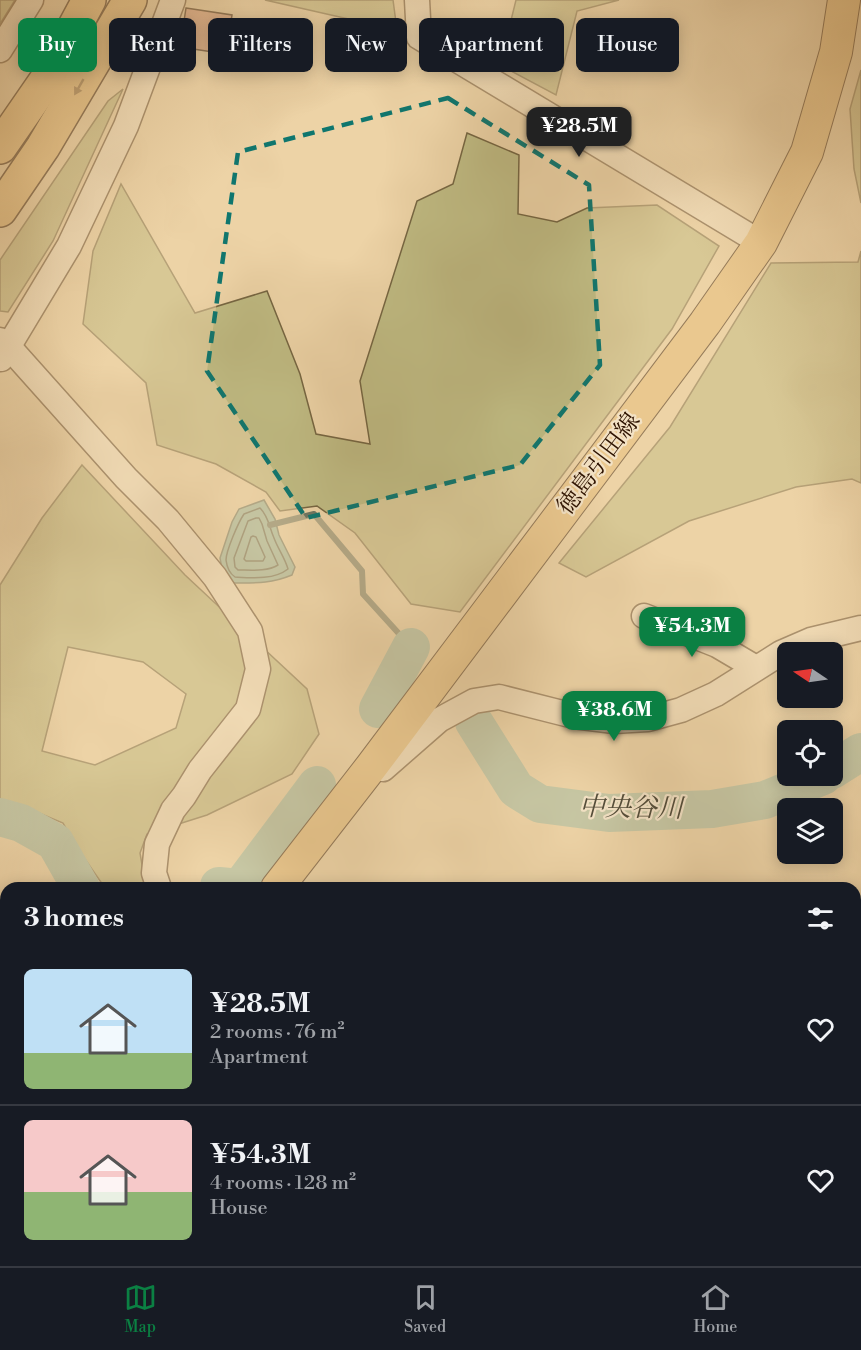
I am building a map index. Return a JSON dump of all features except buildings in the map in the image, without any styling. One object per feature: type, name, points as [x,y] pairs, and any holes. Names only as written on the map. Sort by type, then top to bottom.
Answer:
[{"type":"highway","points":[[0,147],[45,82],[89,0]]},
{"type":"highway","points":[[0,210],[43,147],[130,0]]},
{"type":"main road","name":"徳島引田線","points":[[282,882],[705,323],[761,243],[807,152],[836,52],[844,0]]},
{"type":"street","points":[[0,50],[31,0]]},
{"type":"street","points":[[157,882],[154,873],[157,844],[173,810],[200,770],[248,709],[258,669],[250,631],[215,577],[168,520],[3,349],[69,246],[121,136],[173,0]]},
{"type":"street","points":[[417,0],[419,37],[761,243]]},
{"type":"street","points":[[644,616],[717,645],[756,668]]},
{"type":"street","points":[[371,767],[383,769],[439,720],[474,701],[500,697],[574,716],[614,721],[648,719],[681,710],[716,694],[781,653],[811,640],[861,628]]},
{"type":"highlighted area","points":[[448,98],[589,185],[600,365],[520,465],[306,518],[207,371],[238,152]]},
{"type":"shaded area","points":[[0,0],[15,0],[0,24]]},
{"type":"shaded area","points":[[265,0],[393,0],[395,18],[344,18]]},
{"type":"shaded area","points":[[516,0],[619,0],[577,11],[564,63],[564,18],[512,18]]},
{"type":"shaded area","points":[[861,70],[861,203],[854,169],[850,109]]},
{"type":"shaded area","points":[[513,72],[562,72],[556,95]]},
{"type":"shaded area","points":[[123,89],[53,241],[8,312],[0,311],[0,260],[108,101]]},
{"type":"shaded area","points":[[467,133],[519,155],[518,214],[557,222],[587,208],[657,205],[719,246],[672,329],[460,612],[411,604],[355,533],[317,506],[280,511],[266,492],[216,464],[157,445],[146,383],[83,324],[93,251],[121,184],[195,313],[267,291],[300,374],[316,434],[370,444],[360,381],[417,201],[453,184]]},
{"type":"shaded area","points":[[861,251],[861,483],[852,479],[796,487],[689,521],[586,577],[559,563],[670,427],[771,263],[858,262]]},
{"type":"shaded area","points":[[82,465],[185,575],[307,689],[319,734],[292,774],[207,815],[147,834],[140,853],[145,882],[101,882],[63,823],[20,805],[0,800],[0,585],[42,518]],"holes":[[[68,647],[143,662],[186,694],[176,728],[95,765],[42,751]]]},
{"type":"water","points":[[264,500],[275,519],[279,535],[295,567],[292,575],[277,580],[233,583],[223,575],[220,558],[232,522],[239,509]]},
{"type":"waterway","points":[[270,525],[314,514],[362,571],[363,594],[411,647]]},
{"type":"waterway","name":"中央谷川","points":[[378,709],[411,647]]},
{"type":"waterway","name":"中央谷川","points":[[474,722],[516,789],[540,804],[609,813],[712,809],[765,800],[799,786]]},
{"type":"waterway","name":"中央谷川","points":[[843,763],[861,752]]},
{"type":"waterway","name":"中央谷川","points":[[244,882],[317,785]]},
{"type":"waterway","name":"中央谷川","points":[[0,817],[21,823],[55,842],[78,882]]}]
